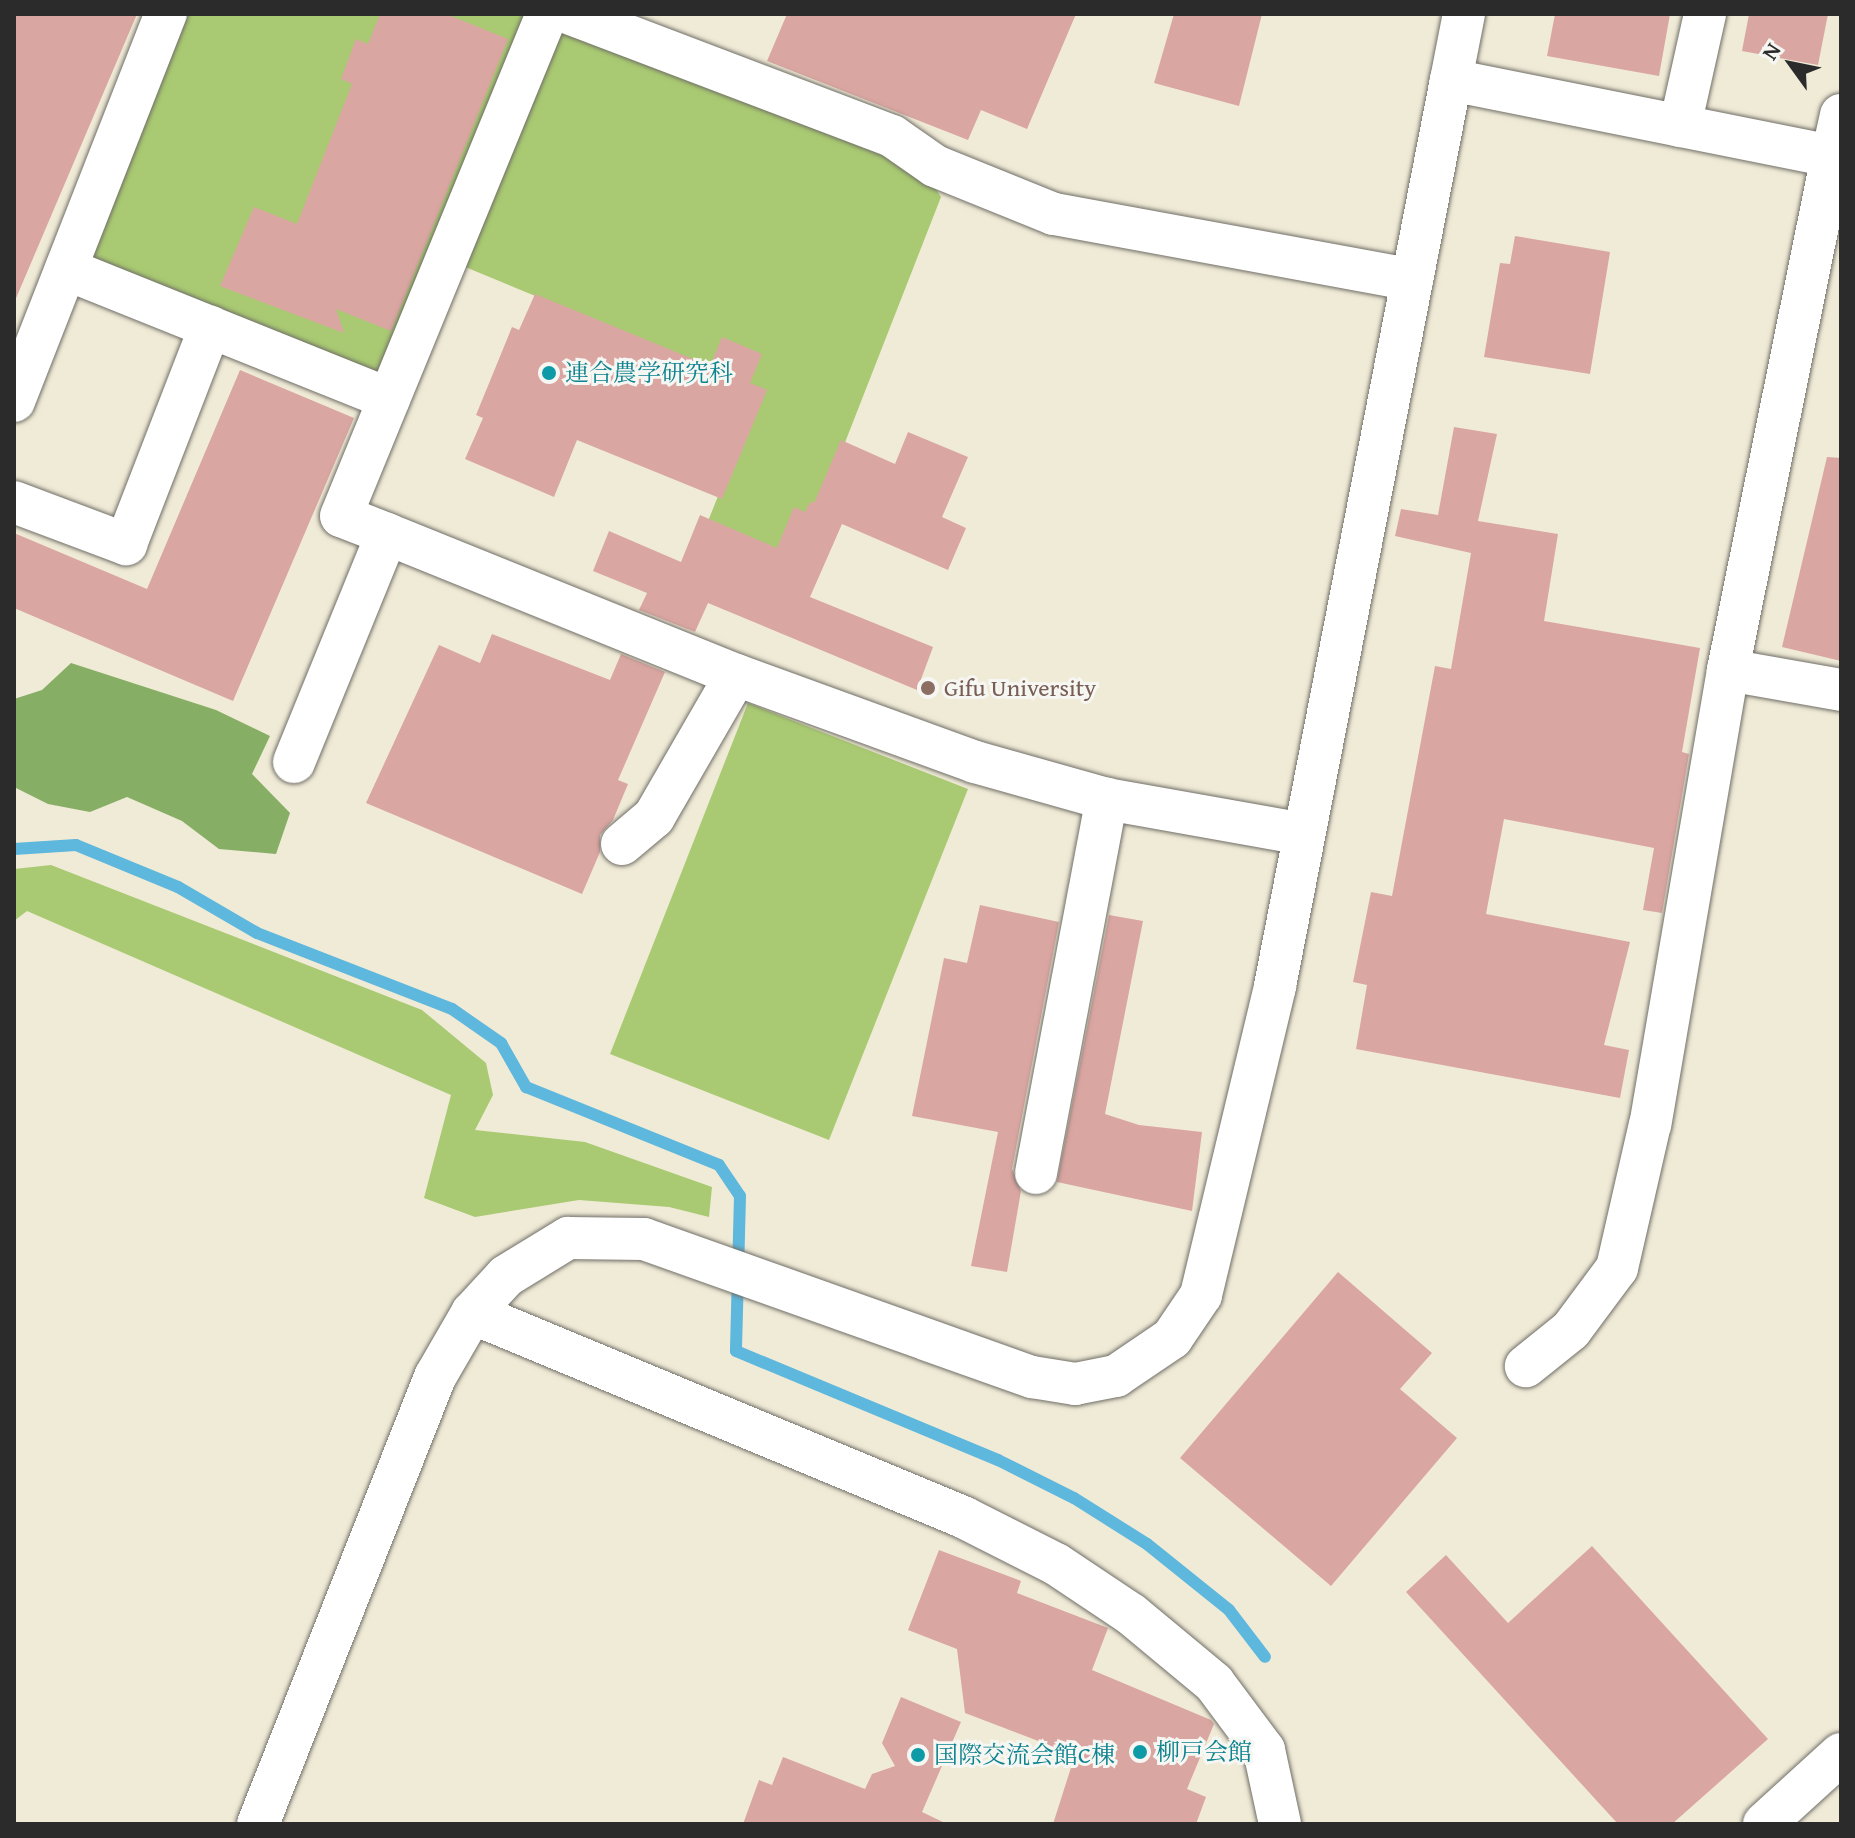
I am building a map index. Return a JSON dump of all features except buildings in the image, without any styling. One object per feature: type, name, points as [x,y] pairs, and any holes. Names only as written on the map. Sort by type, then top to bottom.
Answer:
[{"type":"street","points":[[14,401],[166,14]]},
{"type":"street","points":[[547,14],[341,516],[736,675],[975,762],[1107,799],[1304,834]]},
{"type":"street","points":[[571,14],[892,136],[935,166],[1054,214],[1412,280]]},
{"type":"street","points":[[258,1824],[435,1377],[472,1313],[506,1276],[568,1238],[644,1239],[1032,1377],[1075,1384],[1116,1376],[1172,1338],[1201,1295],[1275,986],[1464,14]]},
{"type":"street","points":[[1680,126],[1705,14]]},
{"type":"street","points":[[1451,80],[1837,157]]},
{"type":"street","points":[[1526,1366],[1571,1330],[1617,1268],[1650,1124],[1728,670],[1837,157],[1841,115]]},
{"type":"street","points":[[66,269],[389,399]]},
{"type":"street","points":[[14,502],[126,544],[210,327]]},
{"type":"street","points":[[294,762],[387,534]]},
{"type":"street","points":[[1728,670],[1841,690]]},
{"type":"street","points":[[622,844],[654,817],[736,675]]},
{"type":"street","points":[[1036,1173],[1107,799]]},
{"type":"street","points":[[472,1313],[963,1517],[1056,1564],[1131,1614],[1214,1683],[1264,1750],[1280,1824]]},
{"type":"street","points":[[1764,1824],[1841,1754]]},
{"type":"green space","points":[[182,14],[527,14],[376,379],[98,265],[89,251]]},
{"type":"green space","points":[[559,23],[920,164],[941,197],[794,573],[702,536],[761,389],[458,264]]},
{"type":"green space","points":[[71,663],[216,710],[270,736],[252,774],[290,813],[276,854],[219,849],[182,821],[127,797],[90,812],[48,804],[14,787],[14,699],[42,690]]},
{"type":"green space","points":[[748,703],[968,789],[829,1140],[610,1054]]},
{"type":"green space","points":[[51,865],[422,1010],[486,1063],[493,1095],[475,1130],[585,1142],[712,1187],[709,1217],[669,1207],[579,1200],[475,1217],[424,1198],[451,1095],[27,911],[14,921],[14,869]]},
{"type":"waterway","points":[[14,849],[76,845],[178,887],[257,933],[452,1009],[501,1043],[526,1087],[719,1165],[740,1196],[736,1351],[998,1460],[1074,1498],[1147,1544],[1229,1610],[1265,1657]]},
{"type":"place","name":"連合農学研究科","points":[[549,373]]},
{"type":"place","name":"Gifu University","points":[[928,688]]},
{"type":"place","name":"柳戸会館","points":[[1140,1752]]},
{"type":"place","name":"国際交流会館C棟","points":[[918,1755]]}]
